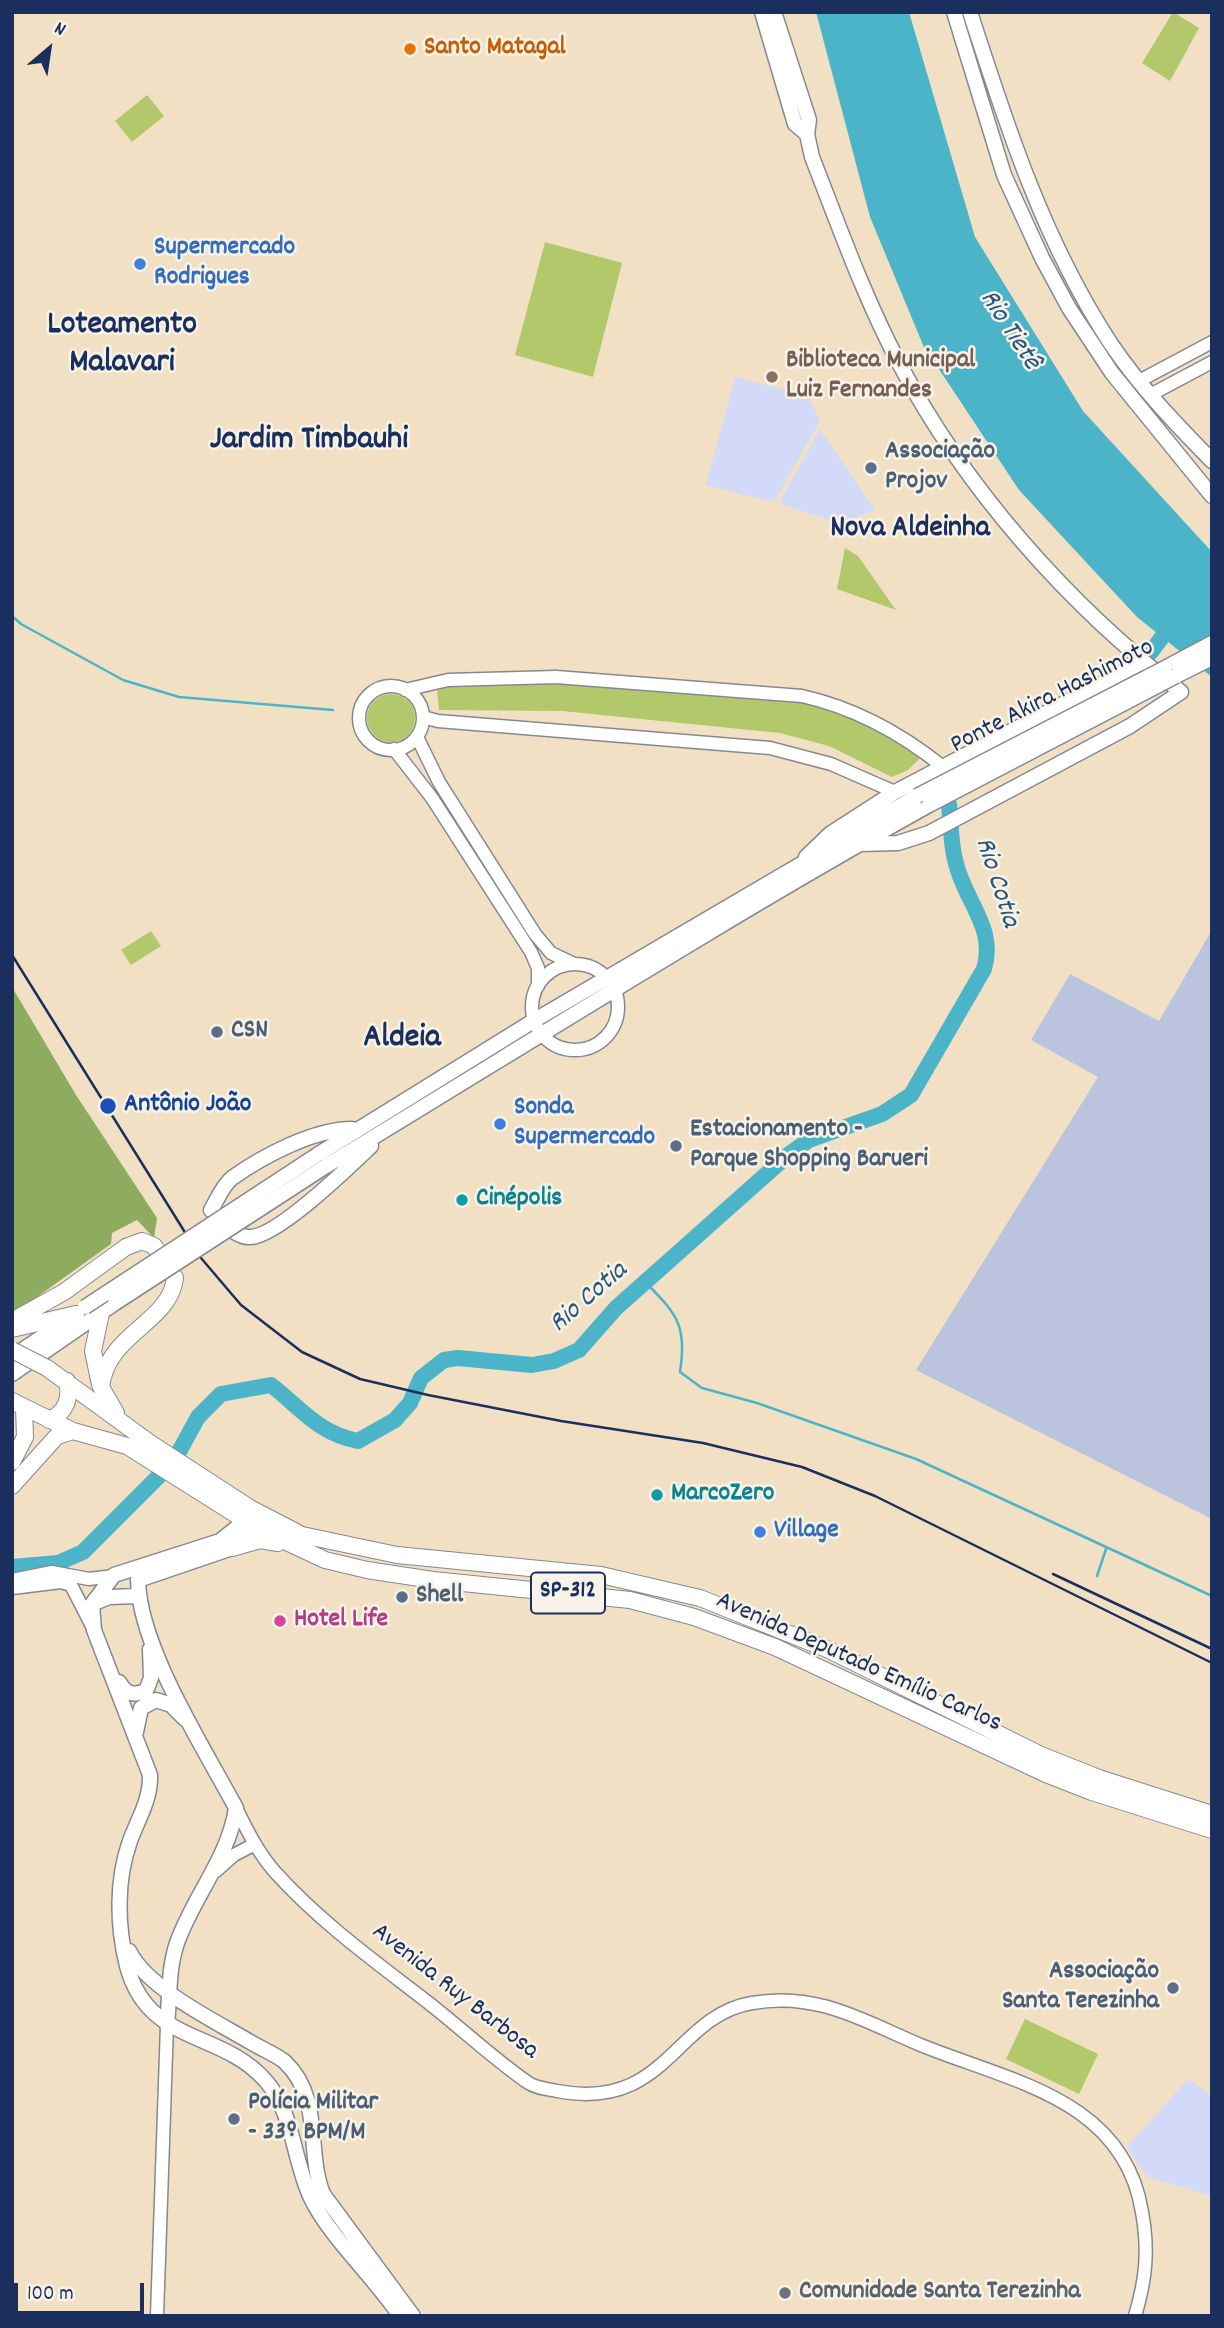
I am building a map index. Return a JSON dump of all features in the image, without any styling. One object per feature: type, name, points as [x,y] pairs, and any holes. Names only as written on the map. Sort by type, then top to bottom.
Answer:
[{"type":"main road","points":[[762,12],[795,124],[807,134]]},
{"type":"main road","points":[[774,12],[810,120],[807,134],[812,157],[869,302],[899,363],[963,466],[1011,527],[1125,646],[1181,692],[1147,717],[929,833],[898,843],[859,844]]},
{"type":"main road","points":[[954,12],[1009,186],[1042,258],[1097,352],[1130,397],[1212,496]]},
{"type":"main road","points":[[970,12],[1027,180],[1068,268],[1111,344],[1150,395],[1212,461]]},
{"type":"main road","points":[[1009,186],[1027,180]]},
{"type":"main road","points":[[1097,352],[1111,344]]},
{"type":"main road","name":"Ponte Akira Hashimoto","points":[[923,801],[1212,643]]},
{"type":"main road","points":[[1122,673],[1128,661],[1125,646]]},
{"type":"main road","name":"Ponte Akira Hashimoto","points":[[923,801],[1212,658]]},
{"type":"main road","points":[[797,867],[824,838],[895,792],[1143,662]]},
{"type":"main road","points":[[12,1357],[321,1161],[392,1126],[707,932],[743,914],[859,844],[923,801]]},
{"type":"main road","points":[[12,1329],[115,1303],[321,1161],[356,1129],[535,1020],[797,867],[923,801]]},
{"type":"main road","points":[[356,1129],[317,1136],[265,1159],[230,1179],[211,1210],[247,1238],[262,1235],[319,1193],[392,1126]]},
{"type":"main road","points":[[12,1321],[64,1292],[126,1247],[142,1241],[153,1245],[175,1278],[174,1287],[163,1305],[115,1349],[103,1372],[101,1387]]},
{"type":"main road","points":[[12,1374],[87,1311]]},
{"type":"main road","points":[[87,1311],[101,1387],[123,1424]]},
{"type":"main road","name":"Avenida Deputado Emílio Carlos","points":[[12,1350],[67,1381],[123,1424],[145,1448],[251,1516],[286,1544],[325,1560],[367,1570],[630,1600],[694,1617],[775,1647],[1035,1769],[1092,1792],[1212,1830]]},
{"type":"main road","points":[[49,1420],[61,1413],[67,1404],[67,1381]]},
{"type":"main road","points":[[12,1462],[25,1437],[18,1404]]},
{"type":"main road","name":"Avenida Deputado Emílio Carlos","points":[[18,1404],[73,1432],[145,1448]]},
{"type":"main road","points":[[12,1486],[57,1436],[73,1432]]},
{"type":"main road","points":[[92,1604],[109,1597],[133,1596],[138,1580],[215,1556],[251,1516]]},
{"type":"main road","name":"Avenida Deputado Emílio Carlos","points":[[251,1516],[302,1535],[361,1549],[601,1575],[700,1598],[827,1649],[1063,1764],[1212,1814]]},
{"type":"main road","points":[[286,1544],[260,1540],[226,1544],[114,1576],[92,1604],[94,1630],[146,1761],[150,1787],[124,1858],[120,1909],[122,1937],[128,1967],[139,1994],[157,2017],[167,2025],[244,2062],[266,2080],[285,2115],[312,2200],[400,2316]]},
{"type":"main road","name":"Avenida Ruy Barbosa","points":[[114,1576],[133,1596],[152,1642],[236,1808]]},
{"type":"main road","points":[[106,1660],[128,1693],[136,1695],[146,1691],[151,1678],[152,1642]]},
{"type":"main road","points":[[136,1734],[142,1708],[156,1700],[171,1705],[194,1728]]},
{"type":"main road","points":[[167,2025],[170,1973],[177,1943],[233,1825],[236,1808]]},
{"type":"main road","points":[[122,1937],[139,1968],[149,1979],[284,2061],[300,2084],[309,2107],[314,2129],[318,2182],[323,2194],[412,2316]]},
{"type":"main road","points":[[276,2095],[300,2084]]},
{"type":"main road","points":[[285,2115],[309,2107]]},
{"type":"street","points":[[1139,380],[1212,342]]},
{"type":"street","points":[[1150,395],[1212,362]]},
{"type":"street","points":[[417,737],[403,748],[394,750],[375,746],[368,740],[359,724],[362,704],[375,691],[393,687],[404,690],[429,682],[463,678],[581,678],[802,696],[839,706],[876,723],[909,741],[943,767]]},
{"type":"street","points":[[394,750],[432,798],[531,952],[538,968],[538,986],[533,1003],[535,1020],[543,1035],[567,1048],[585,1048],[601,1041],[617,1018],[615,991],[607,978],[592,967],[574,964],[551,953],[535,934],[439,782],[417,737],[429,682]]},
{"type":"street","points":[[404,690],[421,710],[438,721],[567,729],[770,748],[831,764],[895,792]]},
{"type":"street","points":[[538,986],[557,968],[574,964]]},
{"type":"street","points":[[12,1580],[52,1572],[89,1579],[114,1576]]},
{"type":"street","points":[[12,1588],[61,1582],[71,1585],[94,1630]]},
{"type":"street","name":"Avenida Ruy Barbosa","points":[[236,1808],[255,1844],[272,1868],[313,1911],[529,2084],[580,2094],[617,2090],[655,2072],[708,2024],[733,2008],[754,2002],[803,2000],[845,2012],[921,2045],[1030,2085],[1064,2102],[1108,2136],[1127,2161],[1138,2188],[1147,2240],[1147,2266],[1135,2316]]},
{"type":"street","points":[[208,1879],[225,1861],[255,1844]]},
{"type":"street","points":[[157,2316],[167,2025]]},
{"type":"shaded area","points":[[735,377],[808,396],[820,421],[774,502],[706,485]]},
{"type":"shaded area","points":[[820,429],[875,510],[841,524],[779,503]]},
{"type":"shaded area","points":[[1212,930],[1212,1519],[916,1370],[1098,1077],[1031,1040],[1070,974],[1159,1021]]},
{"type":"shaded area","points":[[1188,2079],[1212,2096],[1212,2196],[1147,2177],[1127,2147]]},
{"type":"green space","points":[[1173,12],[1199,28],[1170,81],[1142,63]]},
{"type":"green space","points":[[147,95],[164,116],[132,142],[115,121]]},
{"type":"green space","points":[[545,242],[622,263],[593,377],[515,355]]},
{"type":"green space","points":[[845,548],[858,556],[896,610],[837,589]]},
{"type":"green space","points":[[567,679],[801,700],[861,720],[920,758],[908,770],[892,777],[829,746],[780,733],[562,711],[439,710],[437,691],[447,682]]},
{"type":"green space","points":[[391,694],[400,695],[408,701],[414,709],[414,727],[408,735],[400,741],[391,742],[382,741],[374,735],[368,727],[367,718],[368,709],[374,701],[382,695]]},
{"type":"green space","points":[[151,931],[161,946],[131,965],[121,950]]},
{"type":"green space","points":[[12,987],[76,1095],[157,1218],[154,1238],[137,1220],[112,1233],[111,1244],[12,1315]]},
{"type":"green space","points":[[1025,2019],[1098,2054],[1079,2094],[1006,2059]]},
{"type":"water","name":"Rio Tietê","points":[[816,12],[909,12],[975,237],[1083,411],[1212,552],[1212,677],[1137,617],[1019,490],[923,345],[870,217]]},
{"type":"waterway","points":[[12,616],[21,624],[123,680],[179,697],[333,710]]},
{"type":"waterway","name":"Rio Cotia","points":[[1151,652],[1174,621]]},
{"type":"waterway","name":"Rio Cotia","points":[[12,1567],[58,1563],[83,1552],[158,1477],[180,1450],[198,1417],[221,1394],[271,1385],[321,1426],[358,1441],[395,1420],[410,1403],[421,1378],[444,1360],[458,1358],[532,1365],[554,1361],[579,1350],[616,1308],[788,1155],[809,1140],[882,1114],[911,1095],[984,969],[987,956],[981,921],[955,859],[949,804]]},
{"type":"waterway","points":[[647,1284],[666,1304],[678,1323],[682,1344],[680,1372],[702,1388],[757,1403],[916,1459],[1212,1596]]},
{"type":"waterway","points":[[1097,1576],[1106,1549]]},
{"type":"railway","points":[[12,955],[201,1258],[241,1305],[302,1352],[360,1379],[428,1395],[561,1421],[703,1443],[802,1467],[875,1496],[1212,1663]]},
{"type":"railway","points":[[1053,1574],[1212,1649]]},
{"type":"place","name":"Santo Matagal","points":[[410,49]]},
{"type":"place","name":"Supermercado Rodrigues","points":[[140,264]]},
{"type":"place","name":"Biblioteca Municipal Luiz Fernandes","points":[[772,377]]},
{"type":"place","name":"Associação Projov","points":[[871,468]]},
{"type":"place","name":"CSN","points":[[217,1032]]},
{"type":"place","name":"Antônio João","points":[[108,1106]]},
{"type":"place","name":"Sonda Supermercado","points":[[500,1124]]},
{"type":"place","name":"Estacionamento - Parque Shopping Barueri","points":[[676,1146]]},
{"type":"place","name":"Cinépolis","points":[[462,1200]]},
{"type":"place","name":"MarcoZero","points":[[657,1495]]},
{"type":"place","name":"Village","points":[[760,1532]]},
{"type":"place","name":"Shell","points":[[402,1597]]},
{"type":"place","name":"Hotel Life","points":[[280,1621]]},
{"type":"place","name":"Associação Santa Terezinha","points":[[1173,1988]]},
{"type":"place","name":"Polícia Militar - 33º BPM/M","points":[[234,2119]]},
{"type":"place","name":"Comunidade Santa Terezinha","points":[[785,2293]]},
{"type":"district","name":"Loteamento Malavari","points":[[122,346]]},
{"type":"district","name":"Jardim Timbauhi","points":[[309,442]]},
{"type":"district","name":"Nova Aldeinha","points":[[910,531]]},
{"type":"district","name":"Aldeia","points":[[402,1040]]}]
